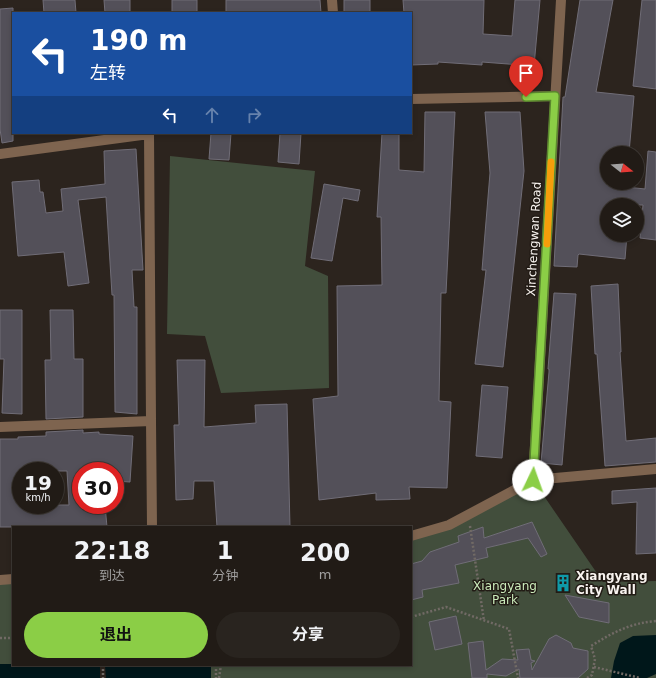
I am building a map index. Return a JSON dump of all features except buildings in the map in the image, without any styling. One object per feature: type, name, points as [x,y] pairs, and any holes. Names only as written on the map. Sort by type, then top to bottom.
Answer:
[{"type":"street","points":[[332,0],[333,12]]},
{"type":"street","name":"Xinchengwan Road","points":[[533,480],[561,0]]},
{"type":"street","points":[[412,99],[555,96]]},
{"type":"street","points":[[0,154],[149,134],[152,526]]},
{"type":"street","points":[[0,427],[151,422]]},
{"type":"street","points":[[412,536],[449,525],[533,480],[656,469]]},
{"type":"street","points":[[0,580],[12,579]]},
{"type":"path","points":[[469,515],[484,621]]},
{"type":"path","points":[[412,617],[446,607],[509,630],[518,678]]},
{"type":"path","points":[[587,678],[592,675],[595,659],[591,646],[611,634],[629,626],[656,621]]},
{"type":"path","points":[[0,638],[12,638]]},
{"type":"path","points":[[103,666],[103,678]]},
{"type":"path","points":[[216,666],[218,678]]},
{"type":"path","points":[[218,678],[221,666]]},
{"type":"path","points":[[594,667],[640,678]]},
{"type":"green space","points":[[170,156],[315,171],[305,266],[328,276],[329,388],[221,393],[205,336],[167,334]]},
{"type":"green space","name":"Xiangyang Park","points":[[533,480],[603,582],[656,581],[656,678],[211,678],[211,666],[412,666],[412,536],[449,525]]},
{"type":"green space","points":[[12,579],[12,664],[0,664],[0,580]]},
{"type":"water","points":[[656,635],[656,674],[647,678],[611,678],[614,661],[620,643],[633,636]]},
{"type":"water","points":[[0,664],[12,664],[12,666],[211,666],[211,678],[0,678]]},
{"type":"pier","points":[[100,666],[105,666],[106,678],[100,678]]},
{"type":"slow traffic","points":[[547,244],[551,162]]},
{"type":"place","name":"Xiangyang City Wall","points":[[563,583]]},
{"type":"route","points":[[526,97],[555,96],[533,480]]}]
